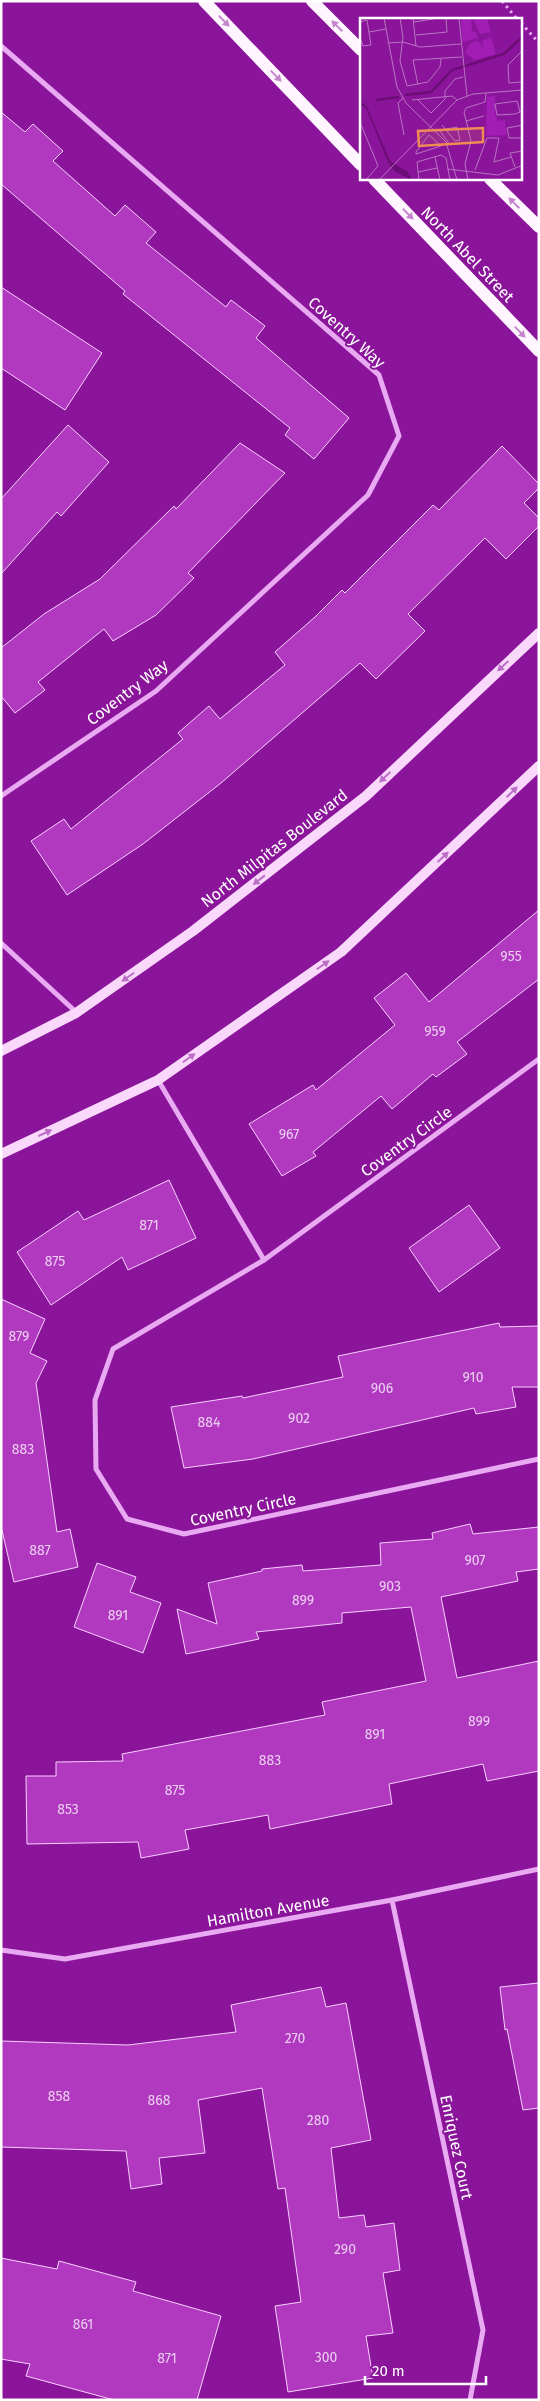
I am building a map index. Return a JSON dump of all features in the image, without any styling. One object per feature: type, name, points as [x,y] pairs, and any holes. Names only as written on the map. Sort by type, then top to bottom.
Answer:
[{"type":"main road","points":[[204,1],[360,164]]},
{"type":"main road","points":[[312,1],[360,49]]},
{"type":"main road","name":"North Abel Street","points":[[375,180],[539,351]]},
{"type":"main road","points":[[491,180],[539,227]]},
{"type":"main road","name":"North Milpitas Boulevard","points":[[1,1051],[76,1013],[193,931],[366,796],[539,633]]},
{"type":"main road","points":[[1,1154],[158,1080],[341,952],[539,766]]},
{"type":"street","name":"Coventry Way","points":[[1,46],[379,375],[399,436],[368,495],[156,691],[1,796]]},
{"type":"street","points":[[1,942],[27,969],[76,1013]]},
{"type":"street","name":"Coventry Circle","points":[[539,1059],[264,1260],[113,1349],[95,1400],[96,1469],[127,1519],[184,1534],[539,1459]]},
{"type":"street","points":[[158,1080],[264,1260]]},
{"type":"street","name":"Hamilton Avenue","points":[[1,1950],[65,1959],[392,1900],[539,1869]]},
{"type":"street","name":"Enriquez Court","points":[[392,1900],[483,2330],[470,2400]]},
{"type":"path","points":[[502,1],[516,18]]},
{"type":"path","points":[[522,24],[539,43]]},
{"type":"building","points":[[1,112],[25,132],[33,124],[63,151],[53,161],[115,216],[125,205],[156,232],[146,243],[226,307],[231,300],[265,326],[256,338],[349,418],[314,459],[285,435],[290,428],[123,294],[125,291],[1,184]]},
{"type":"building","points":[[1,287],[102,353],[65,410],[1,368]]},
{"type":"building","points":[[68,425],[109,462],[61,516],[57,512],[1,574],[1,499]]},
{"type":"building","points":[[240,443],[285,473],[188,573],[194,578],[156,615],[113,641],[104,629],[38,682],[45,690],[15,713],[1,696],[1,648],[44,614],[100,579],[174,506],[176,509]]},
{"type":"building","points":[[502,446],[539,484],[539,488],[524,503],[539,518],[539,526],[506,559],[485,538],[408,614],[425,631],[376,679],[360,663],[221,783],[143,844],[67,895],[31,841],[64,819],[71,829],[183,739],[178,733],[209,706],[220,719],[285,665],[275,652],[342,590],[345,593],[433,505],[439,510]]},
{"type":"building","points":[[539,910],[539,979],[457,1042],[467,1054],[436,1077],[433,1074],[392,1109],[381,1096],[313,1152],[316,1156],[282,1176],[249,1124],[313,1085],[316,1090],[395,1025],[374,998],[406,973],[429,1002]]},
{"type":"building","points":[[169,1180],[196,1238],[128,1270],[122,1257],[51,1305],[17,1252],[78,1211],[84,1220]]},
{"type":"building","points":[[469,1205],[500,1248],[439,1292],[409,1248]]},
{"type":"building","points":[[1,1299],[45,1319],[30,1353],[47,1361],[36,1383],[57,1532],[70,1529],[78,1567],[14,1582],[1,1526]]},
{"type":"building","points":[[499,1323],[500,1327],[539,1326],[539,1387],[512,1387],[516,1407],[476,1414],[474,1408],[253,1459],[184,1468],[171,1407],[242,1396],[243,1398],[343,1377],[338,1356]]},
{"type":"building","points":[[470,1524],[473,1534],[539,1527],[539,1569],[516,1572],[518,1581],[441,1597],[457,1678],[539,1661],[539,1771],[487,1781],[483,1764],[389,1784],[392,1804],[270,1829],[268,1815],[185,1830],[189,1849],[141,1858],[138,1842],[27,1844],[26,1776],[56,1776],[56,1762],[123,1761],[122,1754],[325,1715],[322,1702],[426,1681],[411,1607],[342,1613],[342,1623],[256,1632],[259,1639],[186,1654],[177,1609],[217,1624],[208,1583],[262,1571],[262,1569],[302,1565],[303,1571],[381,1565],[380,1543],[433,1539],[432,1533]]},
{"type":"building","points":[[97,1563],[136,1577],[130,1592],[161,1603],[143,1653],[74,1627]]},
{"type":"building","points":[[539,1983],[539,2108],[523,2110],[507,2029],[505,2030],[500,1987]]},
{"type":"building","points":[[321,1987],[326,2007],[346,2003],[371,2140],[331,2148],[339,2218],[364,2215],[366,2227],[394,2223],[400,2270],[383,2273],[393,2333],[366,2336],[373,2378],[288,2392],[275,2306],[301,2302],[285,2188],[278,2189],[262,2088],[198,2100],[205,2153],[159,2158],[162,2184],[131,2189],[126,2151],[1,2147],[1,2041],[128,2045],[236,2032],[231,2005]]},
{"type":"building","points":[[1,2258],[57,2269],[59,2261],[136,2282],[133,2291],[221,2316],[197,2400],[114,2400],[26,2376],[30,2364],[1,2359]]}]
